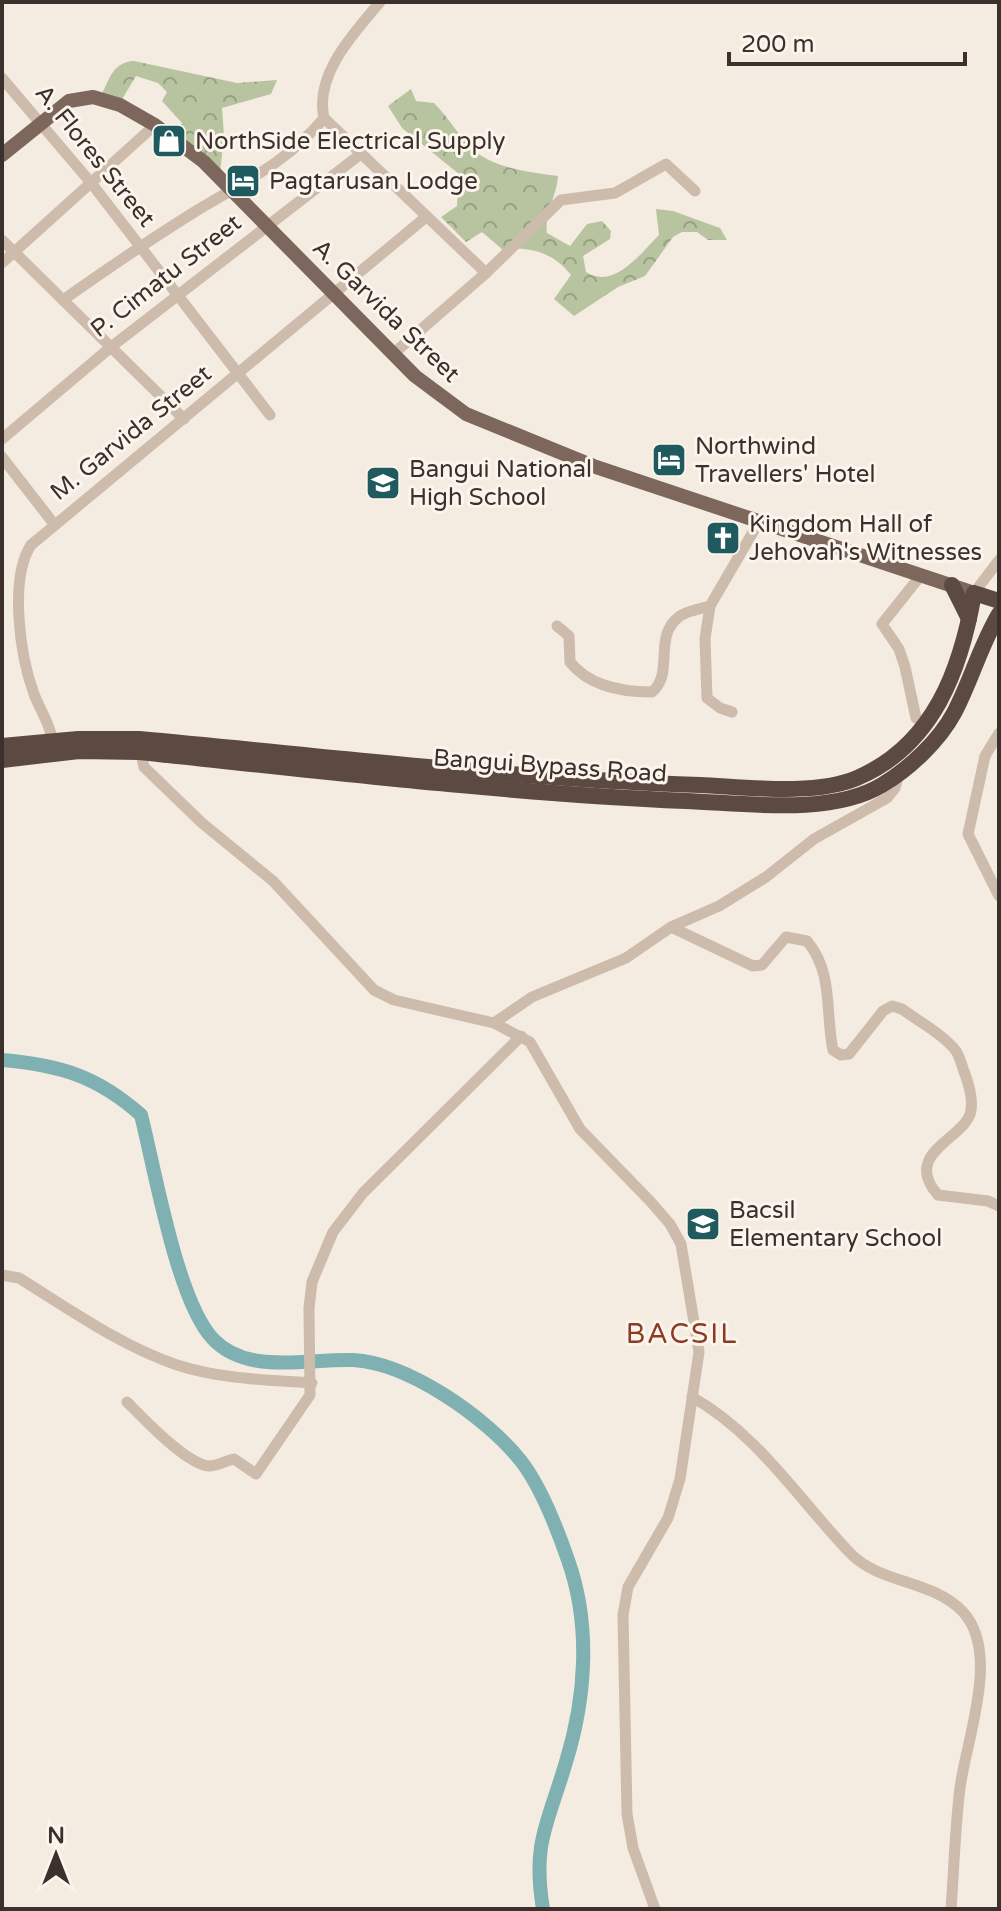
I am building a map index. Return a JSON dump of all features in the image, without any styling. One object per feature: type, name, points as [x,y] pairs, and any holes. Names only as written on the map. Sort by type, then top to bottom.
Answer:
[{"type":"highway","points":[[952,585],[963,602],[969,620]]},
{"type":"highway","name":"Bangui Bypass Road","points":[[139,745],[516,790],[753,803],[839,801],[864,794],[899,774],[941,733],[954,714],[974,593]]},
{"type":"highway","points":[[974,593],[999,601]]},
{"type":"highway","name":"Bangui Bypass Road","points":[[2,746],[139,745],[589,781],[811,786],[855,779],[891,758],[928,724],[996,622]]},
{"type":"highway","name":"Bangui Bypass Road","points":[[2,760],[53,747]]},
{"type":"main road","name":"A. Garvida Street","points":[[2,155],[69,101],[93,97],[120,105],[190,150],[430,389],[491,427],[596,467],[974,593]]},
{"type":"street","points":[[380,2],[336,59],[323,102],[324,118],[486,273]]},
{"type":"street","name":"A. Flores Street","points":[[2,78],[141,245],[270,415]]},
{"type":"street","points":[[63,300],[141,245],[231,190],[252,181],[295,151],[324,118]]},
{"type":"street","points":[[2,263],[155,125]]},
{"type":"street","name":"P. Cimatu Street","points":[[2,439],[111,347],[362,153]]},
{"type":"street","points":[[393,354],[486,273],[561,200],[615,193],[666,164],[695,191]]},
{"type":"street","name":"M. Garvida Street","points":[[53,747],[28,674],[19,592],[25,554],[54,524],[426,217]]},
{"type":"street","points":[[2,240],[184,419]]},
{"type":"street","points":[[2,457],[54,524]]},
{"type":"street","points":[[732,712],[707,698],[705,639],[710,606],[760,520]]},
{"type":"street","points":[[974,593],[999,560]]},
{"type":"street","points":[[916,718],[899,649],[882,624],[921,575]]},
{"type":"street","points":[[557,626],[569,636],[570,662],[584,675],[619,690],[652,692],[659,685],[664,639],[670,625],[682,614],[710,606]]},
{"type":"street","points":[[999,733],[985,756],[968,834],[999,896]]},
{"type":"street","points":[[139,745],[144,767],[202,823],[273,881],[374,990],[394,1000],[494,1023],[521,1036],[540,1055],[565,1108],[580,1129],[650,1201],[677,1236],[698,1341],[692,1397],[677,1498],[628,1587],[623,1615],[627,1814],[633,1848],[655,1909]]},
{"type":"street","points":[[494,1023],[558,984],[626,958],[671,927],[719,906],[766,877],[814,839],[876,805],[892,792],[899,774]]},
{"type":"street","points":[[671,927],[753,966],[762,965],[786,937],[807,941],[816,952],[830,998],[833,1050],[841,1055],[849,1054],[883,1011],[892,1006],[902,1009],[956,1051],[970,1086],[971,1111],[968,1121],[941,1143],[928,1164],[927,1176],[938,1195],[960,1201],[988,1201],[999,1206]]},
{"type":"street","points":[[127,1402],[154,1429],[200,1463],[212,1466],[234,1459],[256,1474],[304,1409],[312,1381],[312,1282],[333,1232],[363,1193],[521,1036]]},
{"type":"street","points":[[2,1275],[19,1278],[132,1345],[179,1365],[250,1378],[312,1381]]},
{"type":"street","points":[[692,1397],[740,1430],[863,1564],[938,1594],[971,1621],[979,1660],[981,1700],[961,1779],[951,1909]]},
{"type":"green space","points":[[134,61],[237,83],[277,80],[271,94],[222,108],[224,136],[220,173],[174,132],[182,123],[162,101],[167,92],[158,83],[136,76],[121,101],[102,94],[117,67]]},
{"type":"green space","points":[[411,89],[416,101],[434,103],[469,146],[483,157],[514,169],[558,176],[547,219],[547,233],[570,246],[587,224],[602,221],[611,231],[610,239],[583,256],[586,272],[607,276],[635,260],[659,235],[656,209],[673,211],[720,228],[727,240],[708,240],[697,232],[682,232],[673,237],[645,276],[618,287],[574,316],[554,299],[571,275],[556,261],[531,250],[503,250],[482,232],[466,242],[441,217],[457,206],[459,174],[402,128],[388,106]]},
{"type":"waterway","points":[[2,1060],[42,1065],[77,1075],[109,1091],[141,1115],[178,1266],[200,1321],[213,1339],[227,1350],[243,1358],[261,1361],[353,1360],[398,1371],[468,1411],[506,1444],[528,1471],[548,1508],[568,1560],[583,1635],[578,1712],[541,1849],[539,1866],[543,1909]]},
{"type":"place","name":"NorthSide Electrical Supply","points":[[169,141]]},
{"type":"place","name":"Pagtarusan Lodge","points":[[243,181]]},
{"type":"place","name":"Northwind Travellers' Hotel","points":[[669,460]]},
{"type":"place","name":"Bangui National High School","points":[[383,483]]},
{"type":"place","name":"Kingdom Hall of Jehovah's Witnesses","points":[[723,538]]},
{"type":"place","name":"Bacsil Elementary School","points":[[703,1224]]},
{"type":"district","name":"BACSIL","points":[[682,1334]]}]
